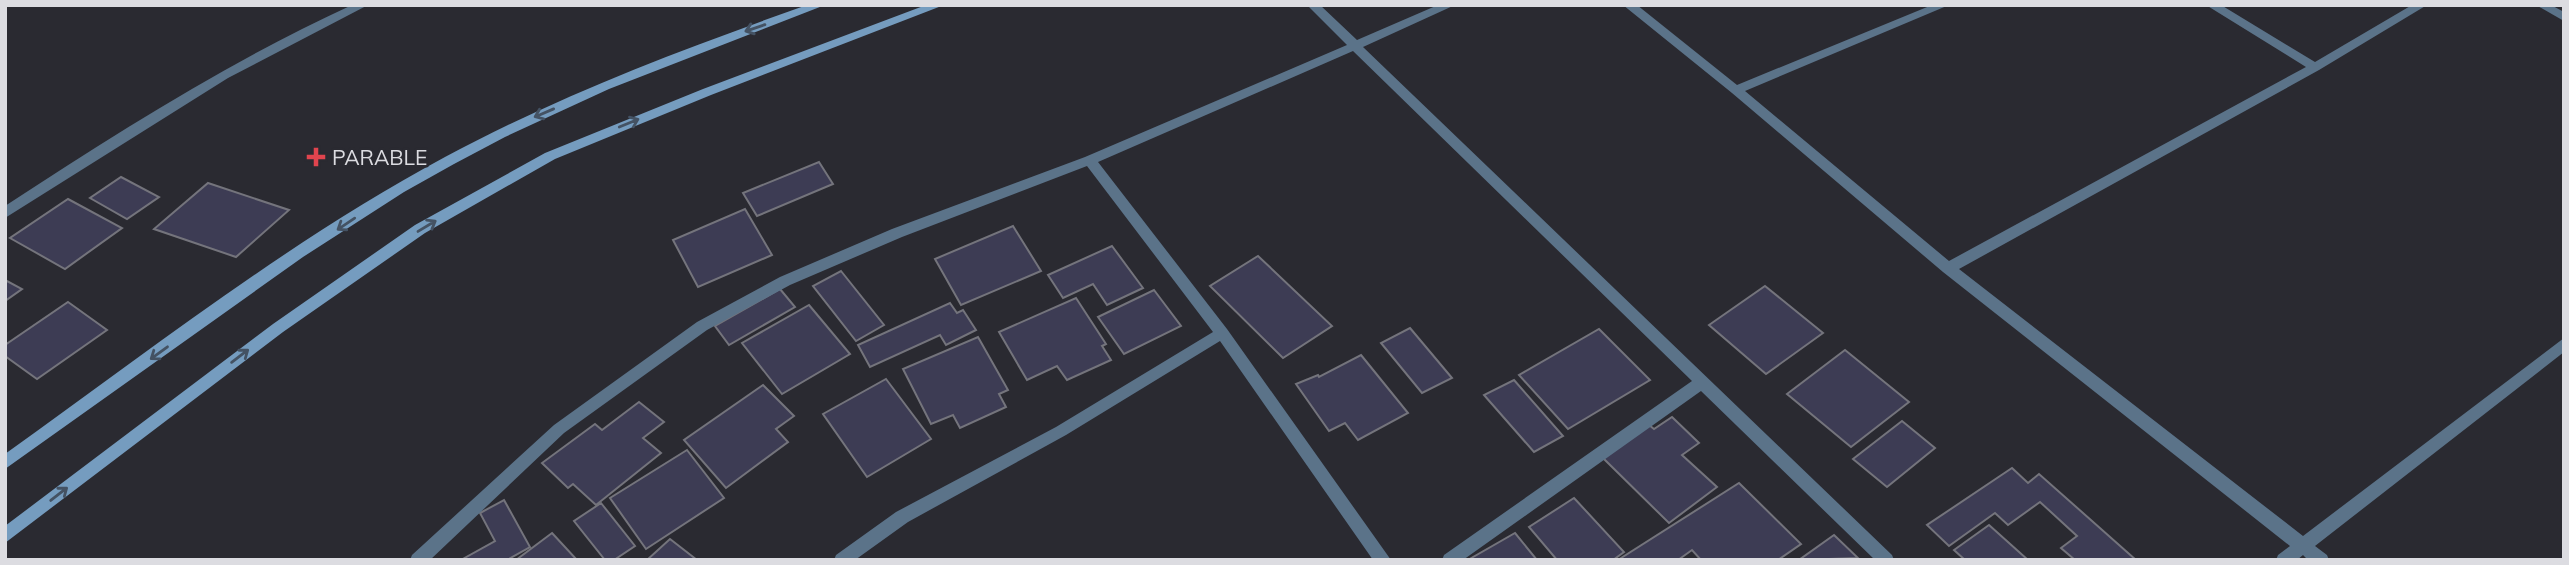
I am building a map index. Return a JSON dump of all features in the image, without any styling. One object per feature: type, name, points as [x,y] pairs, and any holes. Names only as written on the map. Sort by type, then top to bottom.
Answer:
[{"type":"street","points":[[5,213],[181,100],[318,25],[362,5]]},
{"type":"street","points":[[5,463],[252,287],[399,189],[517,125],[680,55],[820,5]]},
{"type":"street","points":[[5,536],[278,328],[420,229],[551,156],[706,92],[938,5]]},
{"type":"street","points":[[1313,5],[1886,560]]},
{"type":"street","points":[[418,560],[559,429],[702,326],[785,281],[897,233],[1090,160],[1449,5]]},
{"type":"street","points":[[1629,5],[1736,90],[1948,268],[2321,560]]},
{"type":"street","points":[[1736,90],[1943,5]]},
{"type":"street","points":[[2212,5],[2315,67]]},
{"type":"street","points":[[1948,268],[2315,67],[2421,5]]},
{"type":"street","points":[[2542,5],[2564,17]]},
{"type":"street","points":[[1090,160],[1222,333],[1383,560]]},
{"type":"street","points":[[842,560],[902,517],[1061,431],[1222,333]]},
{"type":"street","points":[[2284,560],[2564,344]]},
{"type":"street","points":[[1450,560],[1522,512],[1701,383]]},
{"type":"building","points":[[819,162],[833,184],[757,216],[743,193]]},
{"type":"building","points":[[121,177],[159,197],[127,219],[90,198]]},
{"type":"building","points":[[208,183],[289,210],[236,257],[154,229]]},
{"type":"building","points":[[68,199],[122,228],[65,269],[10,238]]},
{"type":"building","points":[[745,209],[772,255],[698,287],[673,240]]},
{"type":"building","points":[[1013,226],[1041,271],[961,305],[935,259]]},
{"type":"building","points":[[1112,246],[1143,288],[1107,305],[1093,284],[1063,298],[1048,275]]},
{"type":"building","points":[[1258,256],[1332,326],[1283,358],[1210,286]]},
{"type":"building","points":[[841,271],[884,325],[856,341],[813,286]]},
{"type":"building","points":[[5,280],[22,289],[5,301]]},
{"type":"building","points":[[1765,286],[1823,333],[1766,374],[1709,325]]},
{"type":"building","points":[[780,289],[795,307],[729,345],[715,326]]},
{"type":"building","points":[[1154,290],[1181,326],[1124,354],[1098,317]]},
{"type":"building","points":[[1076,298],[1106,344],[1102,346],[1111,360],[1067,380],[1057,366],[1027,380],[999,332]]},
{"type":"building","points":[[68,302],[107,330],[37,379],[5,356],[5,345]]},
{"type":"building","points":[[950,303],[957,313],[963,310],[976,330],[946,345],[940,335],[870,367],[858,345]]},
{"type":"building","points":[[809,305],[850,354],[782,394],[742,343]]},
{"type":"building","points":[[1410,328],[1452,378],[1422,393],[1381,343]]},
{"type":"building","points":[[1599,329],[1650,380],[1568,429],[1519,375]]},
{"type":"building","points":[[978,337],[1008,390],[999,394],[1006,407],[960,428],[953,415],[931,424],[903,369]]},
{"type":"building","points":[[1845,350],[1909,402],[1851,447],[1787,394]]},
{"type":"building","points":[[1361,355],[1408,413],[1358,440],[1345,423],[1329,431],[1296,384],[1318,375],[1319,377]]},
{"type":"building","points":[[886,379],[931,439],[867,477],[823,414]]},
{"type":"building","points":[[1514,380],[1563,436],[1534,452],[1484,395]]},
{"type":"building","points":[[763,385],[794,416],[776,429],[788,442],[726,488],[684,440]]},
{"type":"building","points":[[639,402],[664,422],[643,438],[661,453],[596,505],[573,484],[568,488],[542,463],[595,424],[602,430]]},
{"type":"building","points":[[1672,417],[1699,443],[1682,455],[1717,487],[1669,523],[1603,458],[1649,425],[1654,429]]},
{"type":"building","points":[[1902,421],[1935,448],[1887,487],[1853,459]]},
{"type":"building","points":[[687,450],[724,498],[646,549],[610,498]]},
{"type":"building","points":[[2012,468],[2028,483],[2039,474],[2136,560],[2075,560],[2061,548],[2077,536],[2040,502],[2008,525],[1995,513],[1949,546],[1927,525]]},
{"type":"building","points":[[1739,483],[1801,544],[1778,560],[1701,560],[1692,550],[1678,560],[1618,560]]},
{"type":"building","points":[[1574,498],[1624,552],[1613,560],[1557,560],[1529,527]]},
{"type":"building","points":[[504,500],[530,547],[507,560],[461,560],[495,541],[480,513]]},
{"type":"building","points":[[601,503],[635,546],[614,560],[605,560],[574,521]]},
{"type":"building","points":[[1989,525],[2028,560],[1965,560],[1954,550]]},
{"type":"building","points":[[552,533],[577,560],[516,560]]},
{"type":"building","points":[[1515,533],[1537,560],[1468,560]]},
{"type":"building","points":[[1834,535],[1858,558],[1799,560]]},
{"type":"building","points":[[670,539],[697,560],[647,560]]},
{"type":"place","name":"PARABLE","points":[[316,157]]}]
